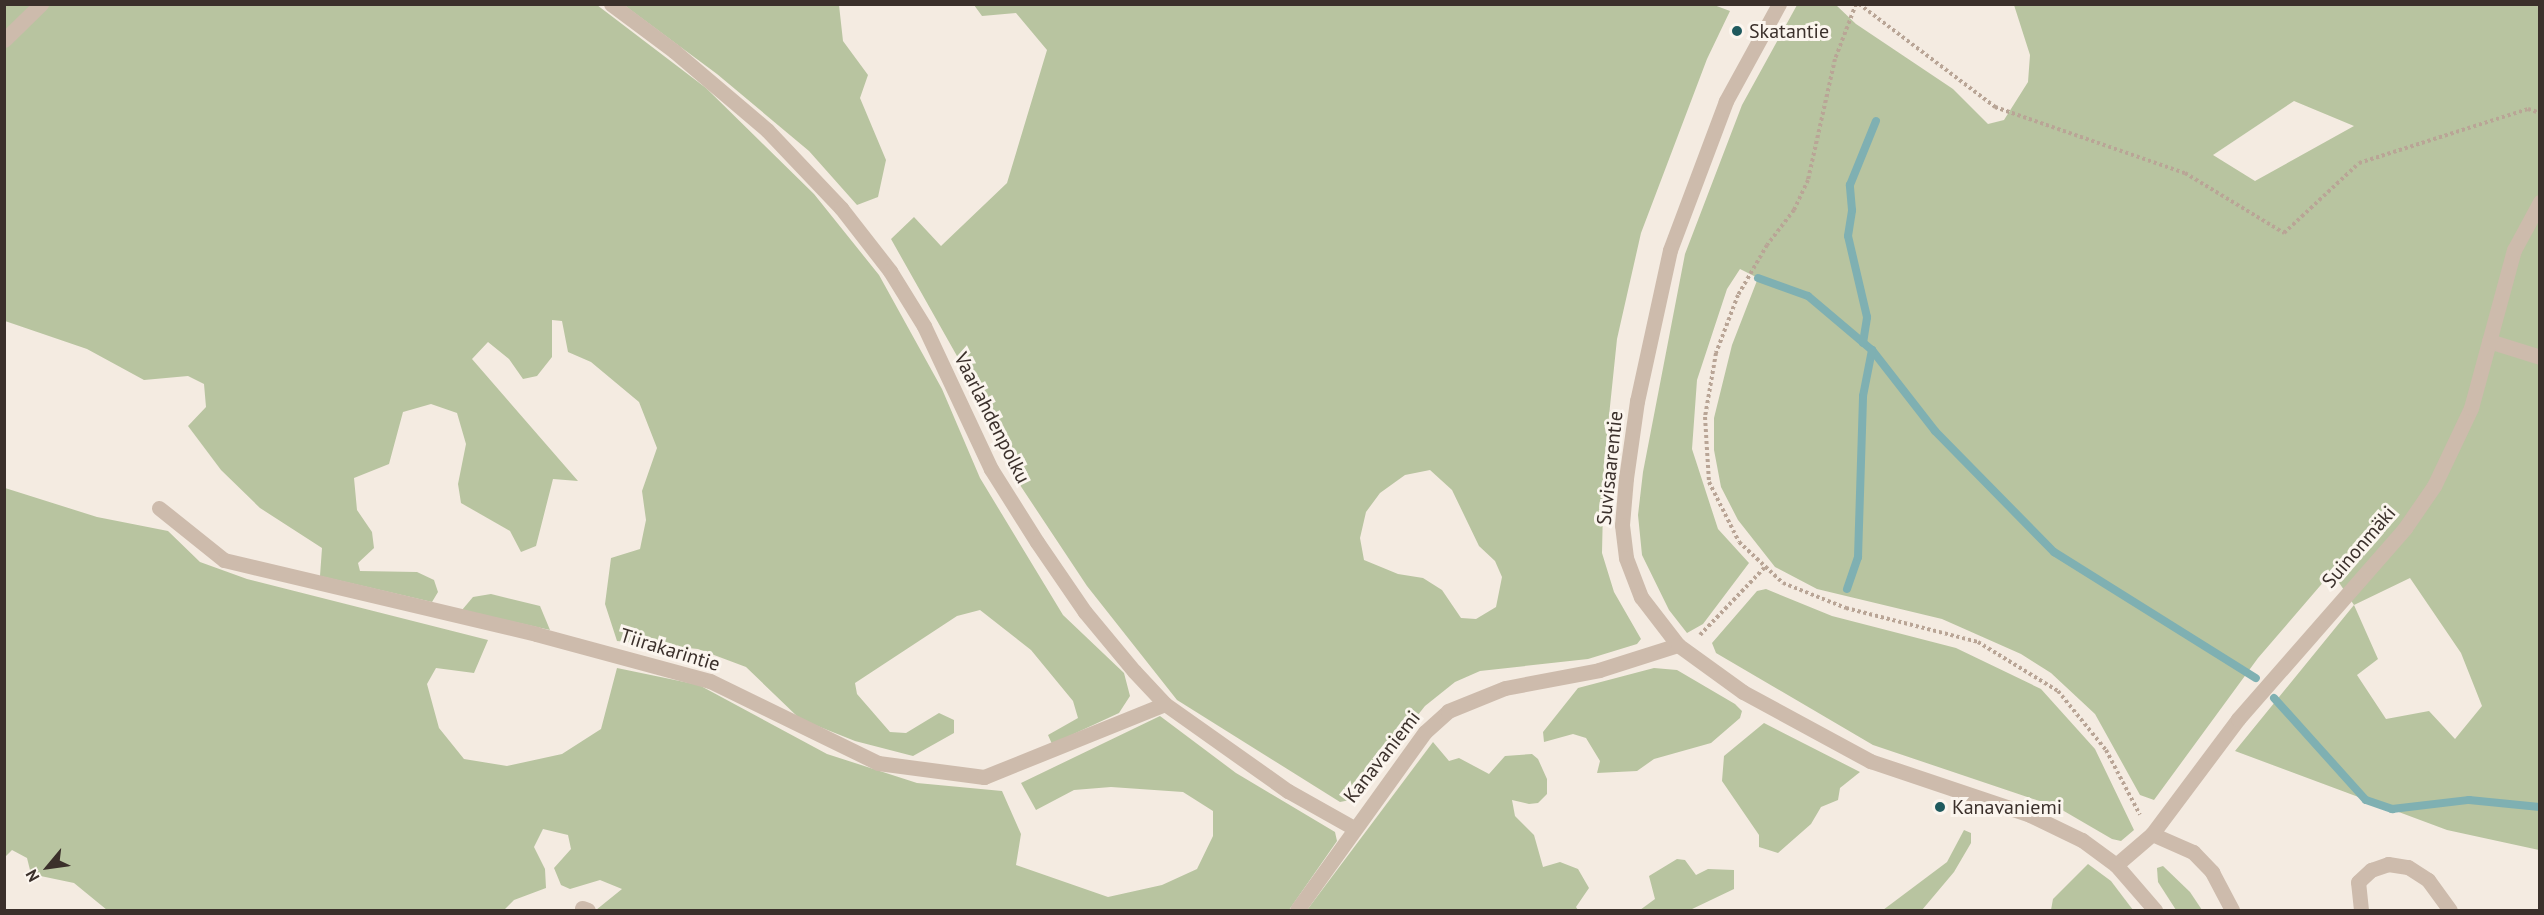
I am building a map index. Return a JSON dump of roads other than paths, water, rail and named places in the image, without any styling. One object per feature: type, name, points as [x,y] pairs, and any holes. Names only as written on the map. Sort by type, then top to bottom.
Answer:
[{"type":"street","points":[[4,40],[41,4]]},
{"type":"street","name":"Vaarlahdenpolku","points":[[611,4],[674,51],[766,130],[841,208],[890,271],[924,326],[991,470],[1037,542],[1085,612],[1165,704],[1288,791],[1354,828]]},
{"type":"street","name":"Suvisaarentie","points":[[1779,4],[1726,101],[1693,183],[1670,249],[1637,401],[1623,513],[1626,558],[1641,597],[1678,645],[1706,669],[1827,741],[1897,772],[2030,815],[2082,840],[2116,865],[2155,910]]},
{"type":"street","name":"Suinonmäki","points":[[2116,865],[2152,834],[2238,719],[2405,528],[2434,486],[2471,408],[2514,250],[2540,202]]},
{"type":"street","points":[[2489,341],[2540,357]]},
{"type":"street","name":"Tiirakarintie","points":[[159,508],[224,560],[536,634],[710,681],[878,763],[984,777],[1165,704]]},
{"type":"street","name":"Kanavaniemi","points":[[1297,910],[1425,732],[1448,711],[1505,688],[1599,670],[1678,645]]},
{"type":"street","points":[[2152,834],[2193,852],[2212,872],[2232,910]]},
{"type":"street","points":[[2361,910],[2358,882],[2371,870],[2388,864],[2408,867],[2428,880],[2450,910]]},
{"type":"waterway","points":[[1863,343],[1867,317],[1848,236],[1852,210],[1850,185],[1876,121]]},
{"type":"waterway","points":[[1758,278],[1808,296],[1872,350],[1935,431],[2054,552],[2256,678]]},
{"type":"waterway","points":[[1847,589],[1858,557],[1863,396],[1872,350]]},
{"type":"waterway","points":[[2274,698],[2366,800],[2392,809],[2469,800],[2540,807]]},
{"type":"place","name":"Skatantie","points":[[1737,31]]},
{"type":"place","name":"Kanavaniemi","points":[[1940,807]]}]
